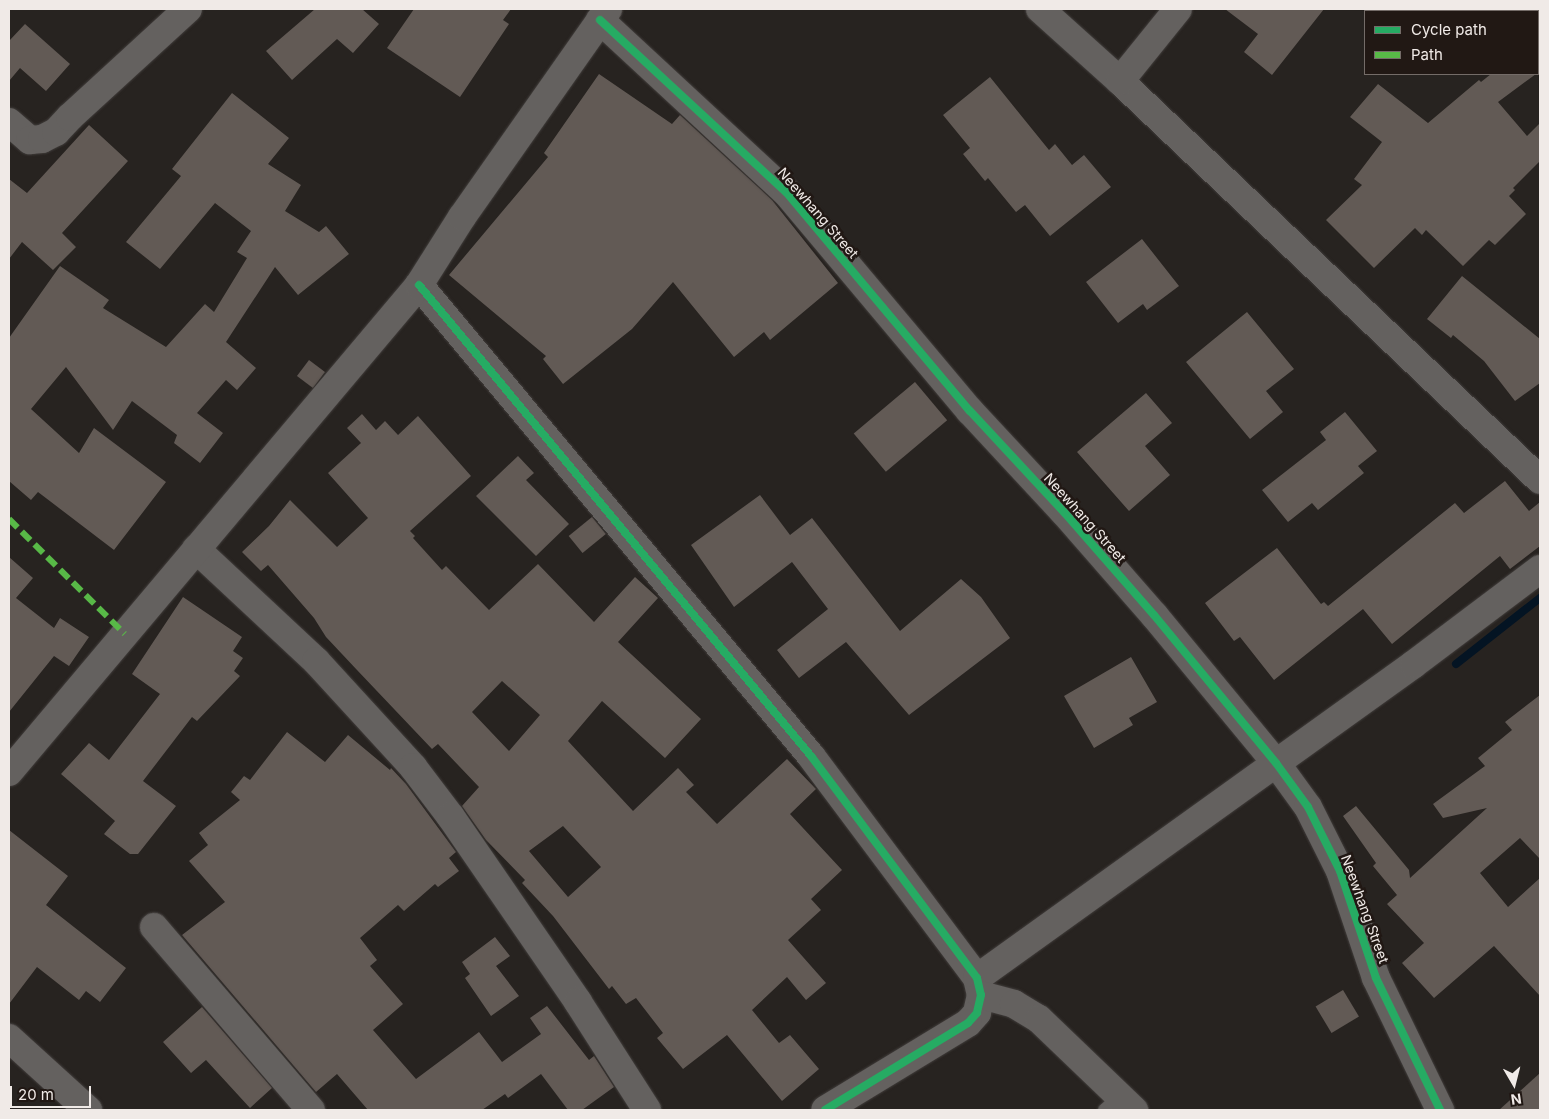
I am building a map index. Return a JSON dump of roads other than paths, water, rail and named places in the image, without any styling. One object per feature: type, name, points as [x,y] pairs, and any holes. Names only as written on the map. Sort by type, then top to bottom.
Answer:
[{"type":"street","points":[[9,122],[30,140],[42,139],[56,132],[188,9]]},
{"type":"street","points":[[1040,9],[1120,81],[1540,480]]},
{"type":"street","points":[[1120,81],[1178,9]]},
{"type":"street","points":[[9,772],[419,285],[462,217],[604,14]]},
{"type":"street","name":"Neewhang Street","points":[[604,14],[786,192],[970,410],[1064,512],[1154,615],[1276,764],[1308,807],[1340,871],[1376,978],[1440,1110]]},
{"type":"street","points":[[419,285],[811,756],[979,986],[1039,1019],[1119,1106]]},
{"type":"street","points":[[196,549],[316,662],[413,767],[451,817],[578,1002],[647,1110]]},
{"type":"street","points":[[825,1110],[968,1023],[977,1013],[979,986],[1540,569]]},
{"type":"street","points":[[154,927],[311,1110]]},
{"type":"street","points":[[9,1038],[88,1110]]},
{"type":"waterway","points":[[1456,664],[1540,598]]}]
